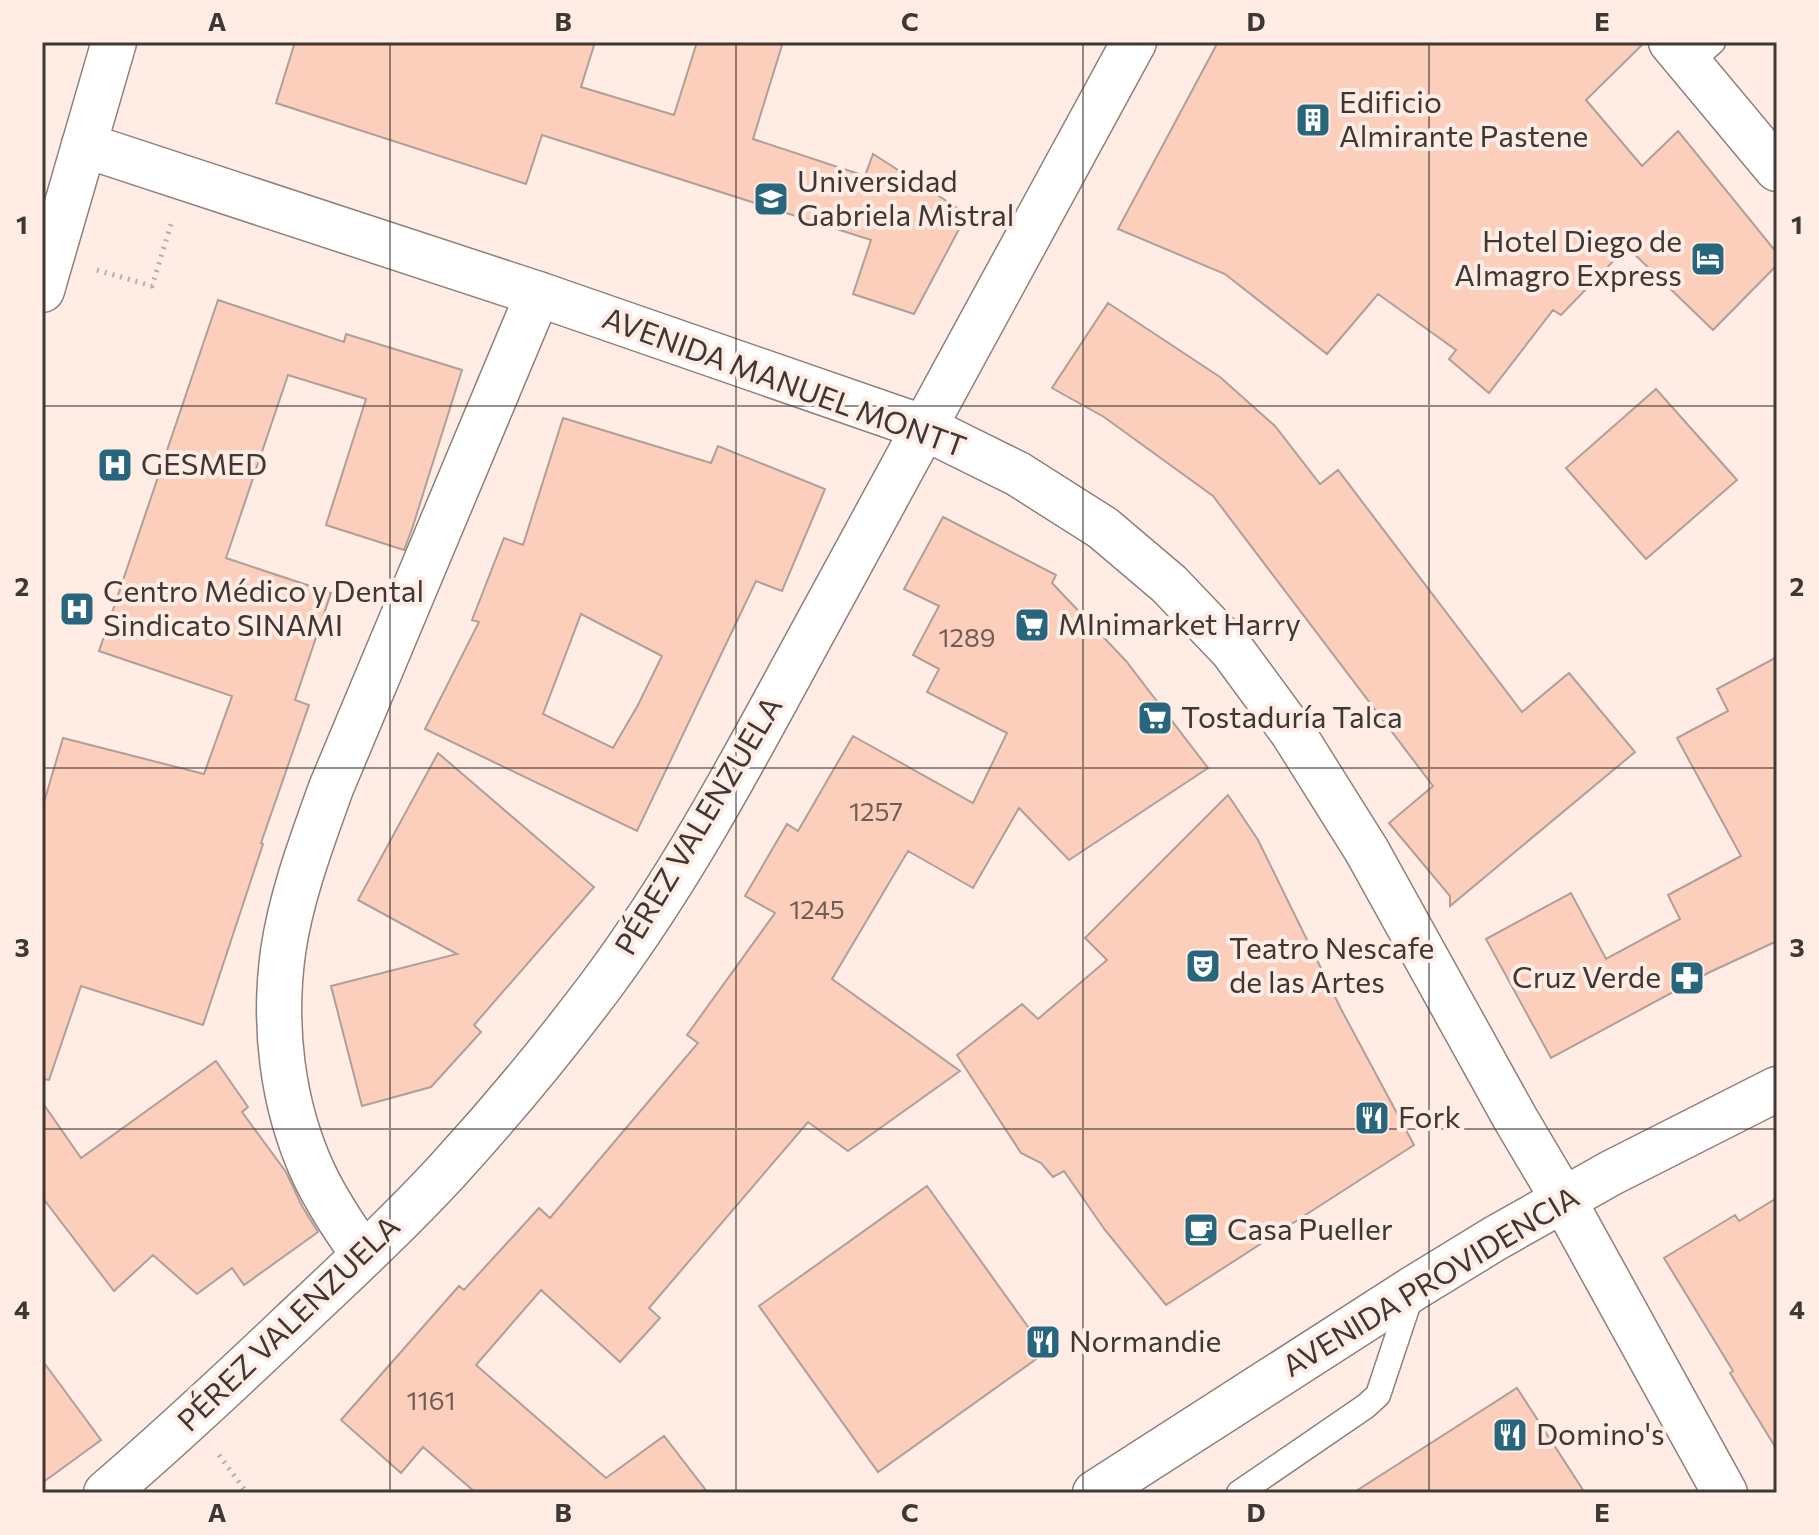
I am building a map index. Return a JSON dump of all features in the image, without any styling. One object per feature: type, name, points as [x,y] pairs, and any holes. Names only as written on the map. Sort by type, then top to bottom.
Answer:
[{"type":"street","points":[[47,274],[114,42]]},
{"type":"street","name":"PÉREZ VALENZUELA","points":[[106,1493],[191,1419],[364,1255],[447,1171],[602,983],[641,928],[736,772],[1134,42]]},
{"type":"street","points":[[1691,49],[1777,169]]},
{"type":"street","name":"AVENIDA MANUEL MONTT","points":[[84,145],[538,294],[925,428],[1018,474],[1103,528],[1169,584],[1232,650],[1293,733],[1367,851],[1725,1493]]},
{"type":"street","points":[[364,1255],[337,1217],[313,1172],[295,1124],[285,1081],[280,1038],[279,994],[283,950],[309,848],[331,788],[538,294]]},
{"type":"street","name":"AVENIDA PROVIDENCIA","points":[[1095,1493],[1414,1288],[1563,1199],[1777,1089]]},
{"type":"lane","points":[[1239,1493],[1378,1395],[1414,1288]]},
{"type":"path","points":[[47,274],[152,286],[185,178]]},
{"type":"building","points":[[295,42],[595,42],[581,87],[674,115],[697,42],[783,42],[753,139],[865,176],[873,154],[967,214],[914,314],[853,294],[871,240],[542,135],[526,184],[276,103]]},
{"type":"building","points":[[1218,42],[1645,42],[1586,100],[1642,166],[1678,131],[1777,253],[1777,265],[1713,330],[1627,247],[1561,315],[1553,310],[1489,393],[1449,359],[1456,350],[1378,294],[1327,354],[1225,274],[1118,229]]},
{"type":"building","points":[[218,300],[344,342],[346,334],[462,370],[404,550],[326,525],[366,399],[288,375],[226,558],[331,593],[295,700],[309,705],[203,1025],[81,986],[49,1080],[42,1079],[42,809],[63,738],[204,774],[232,696],[99,651]]},
{"type":"building","points":[[1108,303],[1220,377],[1275,426],[1320,484],[1338,470],[1522,712],[1569,673],[1635,752],[1450,906],[1450,896],[1389,823],[1433,786],[1213,496],[1104,417],[1052,388]]},
{"type":"building","points":[[1656,389],[1737,480],[1646,559],[1566,468]]},
{"type":"building","points":[[563,418],[711,463],[718,446],[825,489],[782,591],[756,581],[637,831],[425,729],[479,622],[472,620],[504,538],[523,545]],"holes":[[[581,614],[662,656],[613,748],[543,714]]]},
{"type":"building","points":[[943,517],[1056,575],[1052,583],[1126,661],[1208,768],[1069,860],[1019,808],[973,888],[908,851],[832,979],[960,1071],[848,1151],[808,1122],[649,1308],[660,1318],[620,1362],[541,1290],[476,1365],[606,1478],[664,1436],[708,1493],[476,1493],[423,1447],[401,1473],[341,1420],[459,1286],[464,1290],[539,1208],[550,1218],[698,1043],[687,1035],[775,913],[745,896],[787,824],[798,831],[853,736],[973,803],[1007,733],[927,692],[939,669],[913,655],[939,606],[904,589]]},
{"type":"building","points":[[1777,657],[1777,941],[1710,972],[1551,1058],[1486,939],[1571,893],[1606,959],[1680,919],[1668,895],[1741,856],[1677,738],[1728,711],[1717,689]]},
{"type":"building","points":[[438,753],[594,887],[474,1025],[481,1032],[431,1087],[362,1106],[331,986],[457,954],[358,900]]},
{"type":"building","points":[[1228,795],[1258,840],[1341,1009],[1414,1145],[1166,1305],[1105,1230],[1064,1171],[1053,1177],[1041,1163],[1021,1153],[957,1055],[1022,1004],[1038,1019],[1107,960],[1085,938]]},
{"type":"building","points":[[216,1061],[248,1107],[242,1112],[286,1172],[318,1232],[244,1285],[232,1268],[197,1294],[153,1255],[114,1291],[42,1197],[42,1102],[81,1158]]},
{"type":"building","points":[[927,1186],[1046,1352],[878,1472],[759,1306]]},
{"type":"building","points":[[1777,1198],[1777,1450],[1664,1258],[1735,1215],[1739,1221]]},
{"type":"building","points":[[42,1360],[101,1440],[42,1483]]},
{"type":"building","points":[[1517,1388],[1585,1493],[1353,1493]]},
{"type":"place","name":"Edificio Almirante Pastene","points":[[1313,120]]},
{"type":"place","name":"Universidad Gabriela Mistral","points":[[771,199]]},
{"type":"place","name":"Hotel Diego de Almagro Express","points":[[1708,259]]},
{"type":"place","name":"GESMED","points":[[115,465]]},
{"type":"place","name":"Centro Médico y Dental Sindicato SINAMI","points":[[77,609]]},
{"type":"place","name":"MInimarket Harry","points":[[1032,625]]},
{"type":"place","name":"Tostaduría Talca","points":[[1155,718]]},
{"type":"place","name":"Teatro Nescafe de las Artes","points":[[1203,966]]},
{"type":"place","name":"Cruz Verde","points":[[1687,978]]},
{"type":"place","name":"Fork","points":[[1372,1118]]},
{"type":"place","name":"Casa Pueller","points":[[1201,1230]]},
{"type":"place","name":"Normandie","points":[[1043,1342]]},
{"type":"place","name":"Domino's","points":[[1510,1435]]}]
